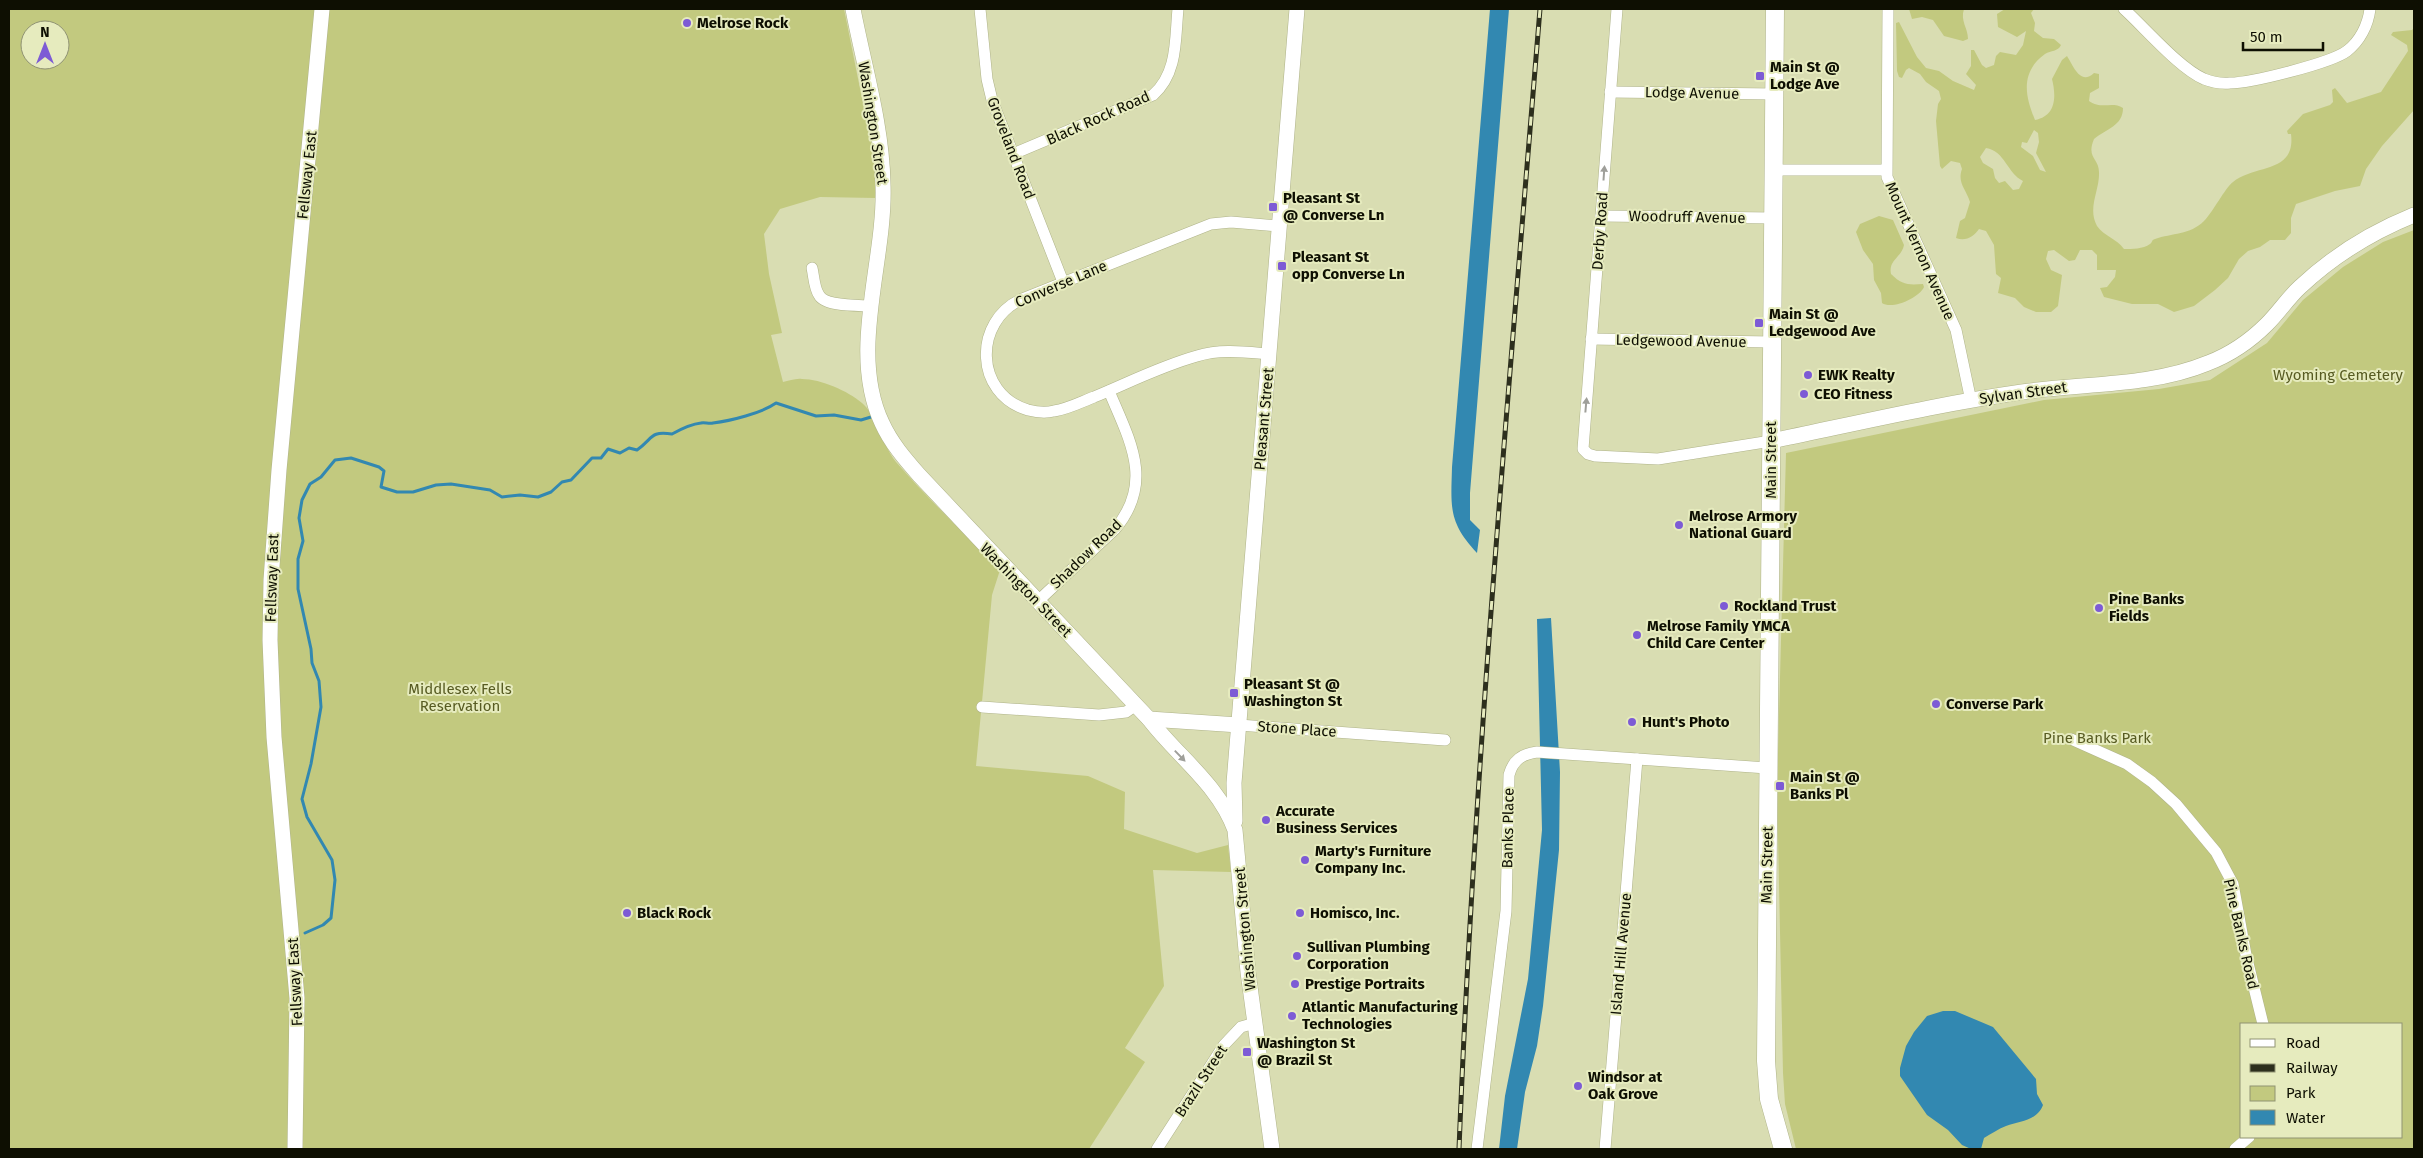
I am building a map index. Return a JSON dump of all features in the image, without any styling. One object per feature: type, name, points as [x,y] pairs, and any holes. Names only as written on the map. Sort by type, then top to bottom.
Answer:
[{"type":"main road","name":"Fellsway East","points":[[295,1149],[297,998],[275,746],[270,640],[271,580],[278,470],[322,9]]},
{"type":"main road","name":"Washington Street","points":[[853,9],[878,138],[884,183],[883,221],[867,350],[868,375],[874,406],[885,430],[898,451],[1136,704],[1171,746],[1209,786],[1229,814],[1236,830],[1254,1023],[1272,1149]]},
{"type":"main road","name":"Pleasant Street","points":[[1236,830],[1234,783],[1297,9]]},
{"type":"main road","name":"Main Street","points":[[1775,9],[1767,768],[1766,1071],[1769,1099],[1783,1149]]},
{"type":"main road","name":"Sylvan Street","points":[[1770,441],[2026,391],[2158,378],[2208,364],[2262,329],[2298,289],[2335,258],[2385,228],[2414,215]]},
{"type":"main road","name":"Stone Place","points":[[1149,719],[1239,725]]},
{"type":"street","name":"Groveland Road","points":[[980,9],[989,90],[1063,282]]},
{"type":"street","name":"Black Rock Road","points":[[1013,154],[1153,95],[1164,83],[1171,68],[1178,9]]},
{"type":"street","name":"Derby Road","points":[[1586,452],[1583,444],[1617,9]]},
{"type":"street","name":"Mount Vernon Avenue","points":[[1888,9],[1886,170],[1890,185],[1956,330],[1972,401]]},
{"type":"street","points":[[2124,9],[2190,70],[2206,80],[2225,83],[2244,82],[2327,61],[2340,55],[2352,46],[2361,34],[2370,9]]},
{"type":"street","name":"Lodge Avenue","points":[[1610,92],[1774,94]]},
{"type":"street","points":[[1773,170],[1886,170]]},
{"type":"street","name":"Woodruff Avenue","points":[[1601,216],[1773,218]]},
{"type":"street","name":"Converse Lane","points":[[1269,354],[1223,351],[1198,356],[1060,410],[1036,412],[1018,406],[999,391],[990,375],[986,358],[986,345],[989,333],[998,317],[1016,302],[1063,282],[1211,224],[1232,222],[1279,226]]},
{"type":"street","points":[[812,268],[818,294],[823,300],[834,303],[872,306]]},
{"type":"street","name":"Ledgewood Avenue","points":[[1591,339],[1771,342]]},
{"type":"street","name":"Shadow Road","points":[[1038,601],[1115,529],[1125,516],[1132,500],[1136,484],[1135,459],[1109,391]]},
{"type":"street","name":"Sylvan Street","points":[[1586,452],[1604,457],[1658,460],[1770,441]]},
{"type":"street","points":[[982,707],[1099,716],[1126,712],[1136,704]]},
{"type":"street","name":"Stone Place","points":[[1239,725],[1445,740]]},
{"type":"street","name":"Pine Banks Road","points":[[2071,739],[2127,764],[2152,782],[2176,804],[2216,852],[2233,884],[2246,955],[2264,1023]]},
{"type":"street","name":"Banks Place","points":[[1477,1149],[1506,911],[1509,775],[1511,767],[1519,757],[1537,752],[1767,768]]},
{"type":"street","name":"Island Hill Avenue","points":[[1605,1149],[1637,759]]},
{"type":"street","name":"Brazil Street","points":[[1157,1149],[1224,1045],[1241,1028],[1254,1023]]},
{"type":"street","points":[[2235,1149],[2248,1138]]},
{"type":"green space","name":"Middlesex Fells Reservation","points":[[9,9],[844,9],[874,158],[876,198],[820,197],[780,209],[764,234],[769,274],[782,333],[771,335],[783,382],[800,379],[826,383],[842,390],[862,403],[871,414],[896,462],[1000,570],[992,595],[976,766],[1088,776],[1125,792],[1124,829],[1197,853],[1228,845],[1231,872],[1153,870],[1164,986],[1125,1048],[1145,1062],[1089,1149],[9,1149]]},
{"type":"green space","points":[[1909,9],[1964,9],[1963,17],[1968,39],[1963,41],[1944,36],[1933,20],[1922,17],[1912,19]]},
{"type":"green space","points":[[2005,9],[2034,9],[2031,13],[2035,23],[2034,31],[2043,38],[2054,39],[2061,45],[2058,49],[2045,54],[2037,61],[2028,76],[2027,93],[2035,120],[2048,114],[2051,109],[2054,98],[2052,79],[2062,60],[2067,56],[2074,69],[2081,76],[2085,77],[2094,73],[2099,74],[2099,88],[2090,93],[2089,101],[2098,105],[2115,105],[2123,108],[2117,123],[2094,139],[2091,150],[2099,172],[2093,212],[2094,219],[2097,226],[2103,232],[2124,249],[2144,247],[2154,239],[2199,226],[2208,217],[2226,189],[2233,182],[2242,176],[2281,162],[2287,156],[2291,147],[2291,134],[2288,134],[2287,131],[2303,114],[2330,105],[2333,102],[2332,90],[2335,88],[2347,103],[2381,92],[2408,51],[2407,45],[2391,35],[2393,32],[2412,30],[2414,28],[2414,110],[2382,146],[2366,169],[2360,186],[2335,191],[2296,204],[2291,218],[2291,233],[2285,240],[2270,240],[2260,247],[2248,251],[2239,259],[2228,278],[2194,306],[2174,312],[2158,304],[2132,304],[2104,297],[2100,288],[2107,287],[2115,277],[2116,270],[2097,270],[2097,255],[2092,250],[2080,250],[2075,260],[2069,261],[2054,250],[2048,251],[2046,259],[2051,270],[2062,275],[2058,306],[2051,312],[2036,312],[2024,307],[2015,298],[1998,293],[2001,278],[1996,274],[1994,245],[1986,231],[1979,229],[1969,238],[1956,238],[1960,221],[1965,218],[1970,202],[1961,182],[1962,169],[1960,163],[1951,161],[1942,169],[1940,166],[1936,121],[1938,104],[1941,99],[1939,91],[1926,82],[1920,74],[1909,68],[1902,78],[1899,77],[1897,71],[1896,23],[1899,22],[1917,57],[1926,68],[1939,71],[1953,81],[1974,90],[1976,85],[1966,74],[1971,66],[1971,50],[1974,50],[1982,65],[1986,68],[1994,65],[1996,56],[2000,52],[2016,55],[2023,45],[2026,31],[2017,37],[1998,27],[1997,14]],"holes":[[[2034,130],[2038,133],[2039,142],[2036,153],[2046,172],[2040,170],[2033,156],[2021,147],[2022,142],[2027,143]],[[1986,148],[1998,153],[2013,173],[2023,181],[2019,189],[2013,190],[2005,181],[1999,183],[1995,178],[1993,169],[1983,163],[1980,157]]]},
{"type":"green space","points":[[1879,216],[1893,220],[1904,245],[1901,253],[1891,265],[1891,274],[1902,282],[1923,284],[1924,287],[1911,299],[1898,304],[1886,305],[1882,303],[1881,293],[1874,280],[1873,264],[1863,250],[1856,232],[1860,224]]},
{"type":"green space","name":"Pine Banks Park","points":[[2414,230],[2414,1149],[1796,1149],[1785,1104],[1783,1073],[1777,790],[1786,453],[2044,400],[2159,389],[2210,380],[2267,343],[2303,300],[2343,267],[2383,242]]},
{"type":"water","points":[[1490,9],[1509,9],[1470,493],[1470,520],[1480,530],[1477,553],[1461,532],[1453,513],[1452,467]]},
{"type":"water","points":[[1551,618],[1560,772],[1559,850],[1543,1006],[1537,1046],[1525,1092],[1517,1149],[1499,1149],[1505,1096],[1528,979],[1542,830],[1537,619]]},
{"type":"water","points":[[1943,1011],[1955,1011],[1993,1027],[2036,1079],[2037,1094],[2043,1105],[2037,1114],[2027,1120],[2003,1127],[1984,1138],[1981,1149],[1971,1149],[1962,1145],[1948,1130],[1927,1115],[1900,1076],[1900,1068],[1906,1046],[1914,1032],[1927,1016]]},
{"type":"waterway","points":[[305,933],[323,925],[331,918],[335,880],[332,860],[307,817],[302,799],[311,764],[321,707],[319,681],[312,663],[311,649],[298,589],[298,559],[303,541],[299,518],[302,500],[310,484],[321,477],[335,460],[351,458],[379,467],[384,471],[381,487],[397,492],[413,492],[436,485],[451,484],[490,490],[502,497],[520,495],[538,497],[551,492],[562,482],[571,480],[592,458],[601,458],[608,449],[620,453],[629,448],[637,450],[652,436],[665,433],[672,434],[694,424],[737,418],[763,410],[776,403],[816,416],[834,415],[861,420],[871,417]]},
{"type":"railway","points":[[1459,1149],[1483,721],[1540,9]]},
{"type":"place","name":"Melrose Rock","points":[[687,23]]},
{"type":"place","name":"Main St @ Lodge Ave","points":[[1760,76]]},
{"type":"place","name":"Pleasant St @ Converse Ln","points":[[1273,207]]},
{"type":"place","name":"Pleasant St opp Converse Ln","points":[[1282,266]]},
{"type":"place","name":"Main St @ Ledgewood Ave","points":[[1759,323]]},
{"type":"place","name":"EWK Realty","points":[[1808,375]]},
{"type":"place","name":"CEO Fitness","points":[[1804,394]]},
{"type":"place","name":"Melrose Armory National Guard","points":[[1679,525]]},
{"type":"place","name":"Rockland Trust","points":[[1724,606]]},
{"type":"place","name":"Pine Banks Fields","points":[[2099,608]]},
{"type":"place","name":"Melrose Family YMCA Child Care Center","points":[[1637,635]]},
{"type":"place","name":"Pleasant St @ Washington St","points":[[1234,693]]},
{"type":"place","name":"Converse Park","points":[[1936,704]]},
{"type":"place","name":"Hunt's Photo","points":[[1632,722]]},
{"type":"place","name":"Main St @ Banks Pl","points":[[1780,786]]},
{"type":"place","name":"Accurate Business Services","points":[[1266,820]]},
{"type":"place","name":"Marty's Furniture Company Inc.","points":[[1305,860]]},
{"type":"place","name":"Black Rock","points":[[627,913]]},
{"type":"place","name":"Homisco, Inc.","points":[[1300,913]]},
{"type":"place","name":"Sullivan Plumbing Corporation","points":[[1297,956]]},
{"type":"place","name":"Prestige Portraits","points":[[1295,984]]},
{"type":"place","name":"Atlantic Manufacturing Technologies","points":[[1292,1016]]},
{"type":"place","name":"Washington St @ Brazil St","points":[[1247,1052]]},
{"type":"place","name":"Windsor at Oak Grove","points":[[1578,1086]]},
{"type":"park label","name":"Wyoming Cemetery","points":[[2338,375]]}]
